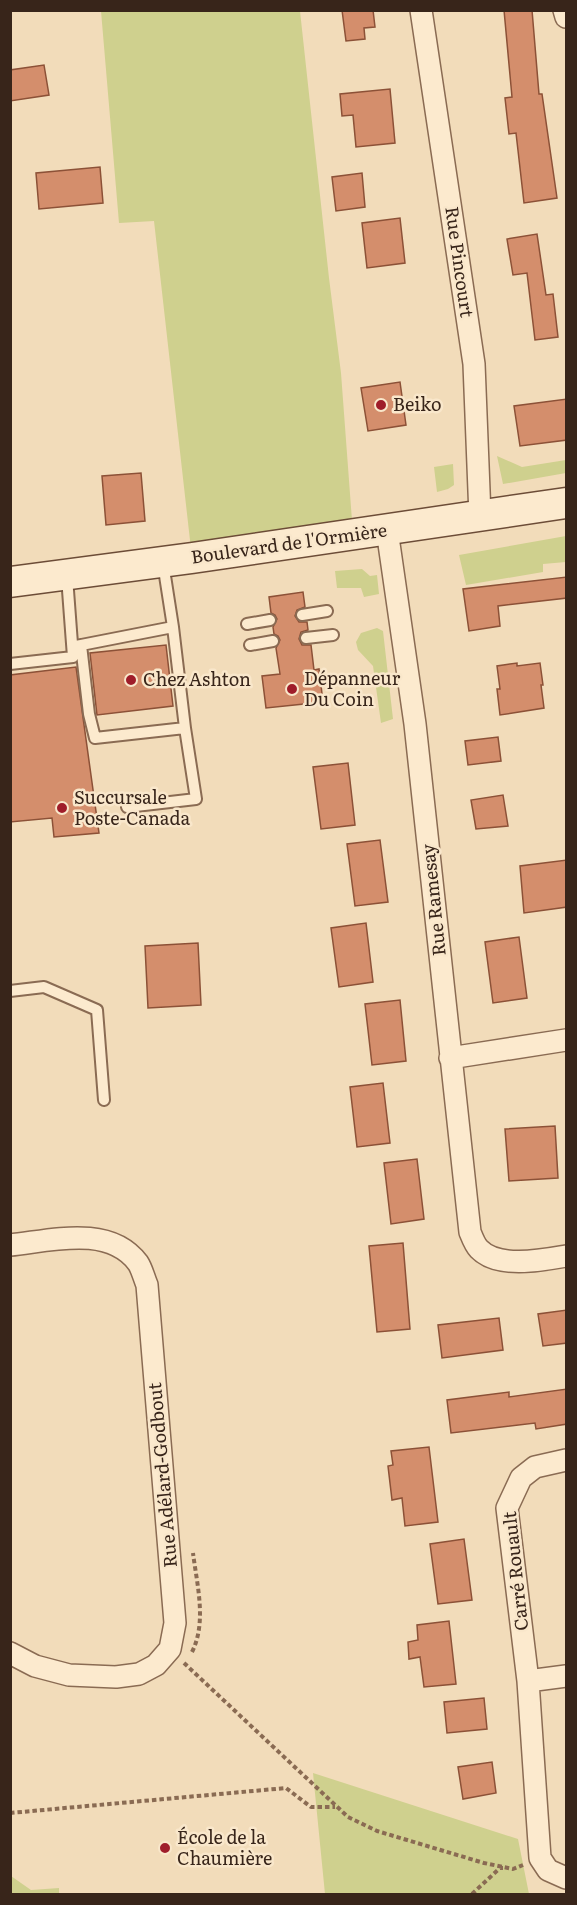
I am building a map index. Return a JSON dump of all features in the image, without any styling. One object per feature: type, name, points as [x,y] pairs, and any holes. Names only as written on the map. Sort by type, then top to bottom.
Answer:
[{"type":"main road","name":"Boulevard de l'Ormière","points":[[10,582],[567,503]]},
{"type":"street","name":"Rue Pincourt","points":[[421,10],[474,364],[480,516]]},
{"type":"street","points":[[564,10],[567,17]]},
{"type":"street","name":"Rue Ramesay","points":[[387,530],[415,724],[470,1232],[479,1250],[496,1259],[519,1262],[567,1256]]},
{"type":"street","points":[[450,1058],[567,1040]]},
{"type":"street","name":"Rue Adélard-Godbout","points":[[10,1245],[81,1237],[105,1241],[123,1249],[138,1264],[147,1285],[175,1623],[170,1649],[156,1665],[139,1674],[116,1677],[69,1675],[35,1666],[10,1653]]},
{"type":"street","name":"Carré Rouault","points":[[552,1869],[507,1508],[521,1478],[535,1467],[567,1460]]},
{"type":"street","points":[[528,1681],[567,1676]]},
{"type":"lane","points":[[127,807],[196,799],[163,562]]},
{"type":"lane","points":[[67,575],[77,645],[95,738],[185,728]]},
{"type":"lane","points":[[302,615],[327,611]]},
{"type":"lane","points":[[247,624],[270,620]]},
{"type":"lane","points":[[77,645],[173,627]]},
{"type":"lane","points":[[306,638],[333,635]]},
{"type":"lane","points":[[250,645],[273,641]]},
{"type":"lane","points":[[10,664],[73,657],[77,645]]},
{"type":"lane","points":[[10,991],[44,987],[97,1010],[104,1100]]},
{"type":"path","points":[[192,1548],[201,1620],[199,1637],[184,1663],[348,1817],[377,1831],[484,1863],[513,1869]]},
{"type":"path","points":[[10,1813],[286,1788],[311,1807],[336,1807]]},
{"type":"path","points":[[472,1894],[500,1868],[552,1869]]},
{"type":"green space","points":[[101,11],[300,11],[341,373],[353,534],[192,558],[154,221],[119,223]]},
{"type":"green space","points":[[497,456],[522,467],[566,460],[566,473],[503,484]]},
{"type":"green space","points":[[453,464],[454,485],[437,492],[434,467]]},
{"type":"green space","points":[[566,536],[566,562],[543,564],[543,572],[466,585],[459,555]]},
{"type":"green space","points":[[362,569],[370,576],[377,575],[379,594],[364,597],[361,588],[337,588],[335,571]]},
{"type":"green space","points":[[377,628],[383,631],[393,719],[381,723],[373,666],[358,650],[356,642],[361,633]]},
{"type":"green space","points":[[313,1773],[518,1839],[529,1894],[325,1894]]},
{"type":"green space","points":[[11,1876],[31,1890],[59,1888],[59,1894],[11,1894]]},
{"type":"building","points":[[342,10],[373,10],[375,27],[364,28],[365,39],[346,41]]},
{"type":"building","points":[[504,10],[532,10],[539,94],[542,94],[557,198],[524,203],[516,133],[509,134],[505,98],[512,97]]},
{"type":"building","points":[[44,65],[49,95],[10,101],[10,70]]},
{"type":"building","points":[[390,89],[395,143],[356,147],[353,115],[342,116],[340,94]]},
{"type":"building","points":[[100,167],[103,203],[39,209],[36,173]]},
{"type":"building","points":[[362,173],[365,207],[336,211],[332,177]]},
{"type":"building","points":[[400,218],[405,263],[367,268],[362,223]]},
{"type":"building","points":[[537,234],[546,295],[553,294],[558,337],[535,340],[527,273],[513,275],[507,239]]},
{"type":"building","points":[[400,382],[406,425],[368,431],[361,388]]},
{"type":"building","points":[[567,399],[567,440],[520,446],[514,406]]},
{"type":"building","points":[[141,473],[145,521],[106,525],[102,476]]},
{"type":"building","points":[[567,577],[567,598],[498,606],[500,626],[469,631],[463,589]]},
{"type":"building","points":[[303,592],[305,607],[297,610],[295,616],[299,622],[307,622],[308,630],[301,632],[299,639],[302,645],[311,645],[314,670],[319,669],[323,702],[266,708],[262,676],[280,674],[276,648],[280,640],[274,634],[273,627],[277,619],[271,613],[269,597]]},
{"type":"building","name":"Chez Ashton","points":[[166,645],[173,706],[97,715],[90,653]]},
{"type":"building","points":[[517,663],[517,666],[540,663],[544,708],[500,715],[497,666]]},
{"type":"building","points":[[76,667],[99,833],[54,837],[52,818],[10,822],[10,675]]},
{"type":"building","points":[[498,737],[501,761],[468,765],[465,741]]},
{"type":"building","points":[[348,763],[355,825],[321,829],[313,767]]},
{"type":"building","points":[[503,795],[508,826],[476,829],[471,800]]},
{"type":"building","points":[[380,840],[388,902],[355,906],[347,844]]},
{"type":"building","points":[[567,860],[567,907],[524,913],[520,866]]},
{"type":"building","points":[[366,923],[373,982],[339,987],[331,928]]},
{"type":"building","points":[[519,937],[527,998],[493,1003],[485,942]]},
{"type":"building","points":[[198,943],[201,1005],[148,1008],[145,946]]},
{"type":"building","points":[[400,1000],[406,1061],[372,1065],[365,1004]]},
{"type":"building","points":[[383,1083],[390,1143],[357,1147],[350,1087]]},
{"type":"building","points":[[555,1126],[558,1178],[509,1181],[505,1129]]},
{"type":"building","points":[[417,1159],[424,1219],[391,1224],[384,1163]]},
{"type":"building","points":[[403,1243],[410,1329],[377,1332],[369,1246]]},
{"type":"building","points":[[567,1310],[567,1343],[543,1346],[538,1314]]},
{"type":"building","points":[[499,1318],[503,1350],[442,1358],[438,1325]]},
{"type":"building","points":[[567,1389],[567,1424],[536,1429],[535,1423],[451,1433],[447,1400],[509,1392],[509,1397]]},
{"type":"building","points":[[429,1447],[438,1522],[405,1526],[402,1498],[392,1500],[388,1466],[393,1465],[391,1451]]},
{"type":"building","points":[[464,1539],[472,1600],[438,1604],[430,1544]]},
{"type":"building","points":[[449,1621],[456,1684],[424,1687],[420,1657],[409,1659],[408,1642],[418,1640],[417,1625]]},
{"type":"building","points":[[484,1698],[487,1729],[447,1733],[444,1702]]},
{"type":"building","points":[[492,1762],[496,1793],[463,1799],[458,1767]]},
{"type":"place","name":"Beiko","points":[[381,405]]},
{"type":"place","name":"Chez Ashton","points":[[131,680]]},
{"type":"place","name":"Dépanneur Du Coin","points":[[292,689]]},
{"type":"place","name":"Succursale Poste-Canada","points":[[62,808]]},
{"type":"place","name":"École de la Chaumière","points":[[165,1848]]}]
